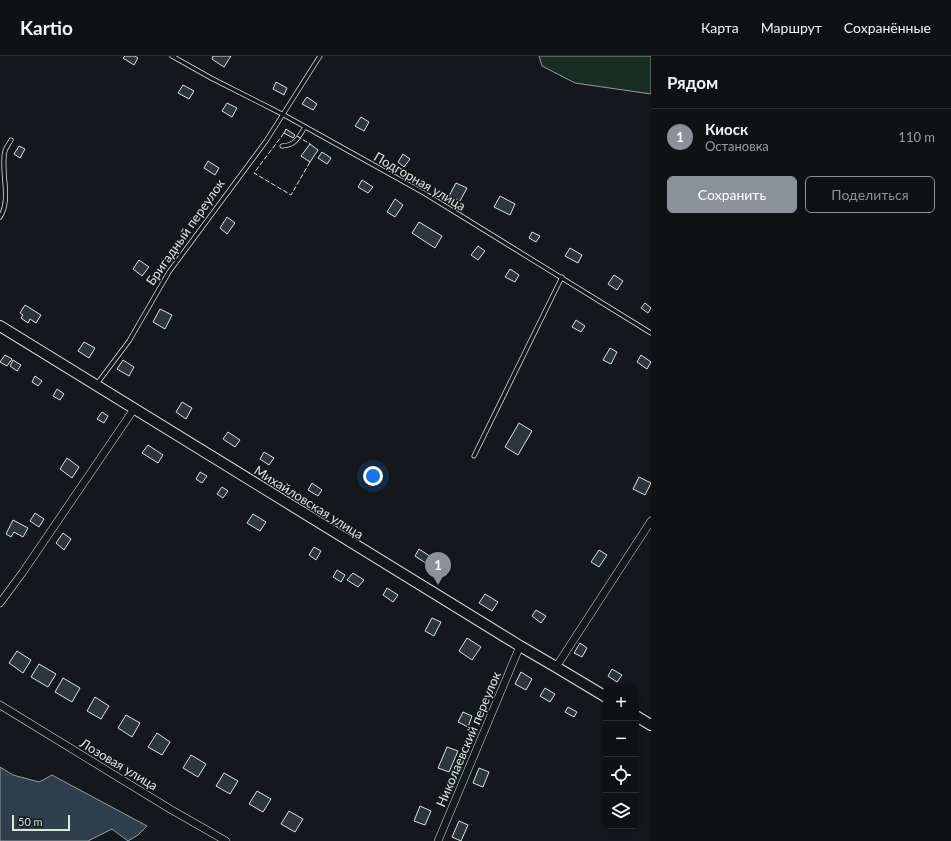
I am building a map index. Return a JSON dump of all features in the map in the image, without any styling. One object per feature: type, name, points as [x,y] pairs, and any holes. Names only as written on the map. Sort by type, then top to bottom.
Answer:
[{"type":"street","name":"Михайловская улица","points":[[0,326],[95,386],[603,695]]},
{"type":"street","points":[[0,603],[134,409]]},
{"type":"street","points":[[556,666],[651,521]]},
{"type":"street","name":"Николаевский переулок","points":[[438,841],[520,646]]},
{"type":"street","name":"Лозовая улица","points":[[0,706],[170,810],[226,841]]},
{"type":"street","points":[[639,718],[651,725]]},
{"type":"lane","name":"Подгорная улица","points":[[172,56],[210,78],[284,115],[424,194],[562,277],[651,333]]},
{"type":"lane","name":"Бригадный переулок","points":[[95,386],[129,341],[169,272],[284,115],[320,56]]},
{"type":"lane","points":[[282,146],[294,143],[305,127]]},
{"type":"lane","points":[[0,217],[5,203],[4,153],[11,140]]},
{"type":"lane","points":[[474,456],[562,277]]},
{"type":"green space","points":[[539,56],[651,56],[651,94],[575,83],[542,66]]},
{"type":"water","points":[[0,767],[13,775],[39,782],[52,775],[147,826],[138,835],[128,841],[112,829],[88,841],[0,841]]},
{"type":"building","points":[[125,56],[135,56],[138,58],[134,65],[123,58]]},
{"type":"building","points":[[213,56],[231,56],[224,67],[212,59]]},
{"type":"building","points":[[276,82],[287,88],[284,95],[273,89]]},
{"type":"building","points":[[183,85],[194,91],[189,99],[178,93]]},
{"type":"building","points":[[307,97],[317,104],[313,110],[302,104]]},
{"type":"building","points":[[227,103],[237,108],[232,117],[222,111]]},
{"type":"building","points":[[361,117],[369,122],[364,131],[355,126]]},
{"type":"building","points":[[286,129],[295,135],[293,138],[284,133]]},
{"type":"building","points":[[310,144],[318,150],[310,162],[301,156]]},
{"type":"building","points":[[19,146],[25,149],[20,158],[14,154]]},
{"type":"building","points":[[322,152],[331,158],[327,164],[318,158]]},
{"type":"building","points":[[403,154],[410,159],[404,167],[398,162]]},
{"type":"building","points":[[208,161],[219,168],[215,175],[204,168]]},
{"type":"building","points":[[362,180],[373,187],[368,193],[358,187]]},
{"type":"building","points":[[456,183],[467,188],[460,201],[449,196]]},
{"type":"building","points":[[500,196],[515,204],[510,215],[494,207]]},
{"type":"building","points":[[395,199],[403,205],[395,217],[387,212]]},
{"type":"building","points":[[227,217],[235,223],[227,234],[220,228]]},
{"type":"building","points":[[419,222],[442,236],[435,248],[412,233]]},
{"type":"building","points":[[532,232],[540,236],[536,242],[529,238]]},
{"type":"building","points":[[478,246],[485,251],[478,260],[471,255]]},
{"type":"building","points":[[570,248],[582,255],[578,263],[565,256]]},
{"type":"building","points":[[139,260],[149,267],[142,276],[133,269]]},
{"type":"building","points":[[510,269],[519,275],[515,282],[505,277]]},
{"type":"building","points":[[614,275],[623,281],[617,290],[608,284]]},
{"type":"building","points":[[645,303],[651,308],[648,313],[641,308]]},
{"type":"building","points":[[25,305],[41,315],[36,323],[30,319],[28,323],[21,318],[23,315],[20,313]]},
{"type":"building","points":[[160,309],[172,315],[165,329],[153,322]]},
{"type":"building","points":[[576,320],[585,326],[581,332],[572,327]]},
{"type":"building","points":[[84,342],[95,348],[89,358],[78,351]]},
{"type":"building","points":[[610,348],[617,352],[611,364],[603,360]]},
{"type":"building","points":[[5,355],[12,359],[7,366],[0,362]]},
{"type":"building","points":[[641,355],[651,362],[647,369],[637,362]]},
{"type":"building","points":[[13,360],[21,365],[17,371],[10,366]]},
{"type":"building","points":[[123,360],[134,367],[129,376],[117,369]]},
{"type":"building","points":[[35,376],[42,381],[38,386],[32,382]]},
{"type":"building","points":[[57,389],[64,394],[60,400],[53,396]]},
{"type":"building","points":[[182,402],[192,408],[186,419],[176,412]]},
{"type":"building","points":[[102,412],[108,416],[104,423],[97,419]]},
{"type":"building","points":[[519,423],[532,431],[518,455],[505,447]]},
{"type":"building","points":[[228,432],[240,440],[235,447],[223,439]]},
{"type":"building","points":[[148,445],[163,455],[158,463],[142,453]]},
{"type":"building","points":[[264,452],[274,458],[269,465],[260,459]]},
{"type":"building","points":[[67,458],[79,467],[72,478],[60,469]]},
{"type":"building","points":[[200,472],[207,476],[202,483],[196,479]]},
{"type":"building","points":[[639,477],[651,483],[645,495],[633,489]]},
{"type":"building","points":[[312,483],[322,490],[318,496],[308,490]]},
{"type":"building","points":[[222,487],[228,491],[223,498],[217,494]]},
{"type":"building","points":[[35,513],[44,519],[39,527],[30,521]]},
{"type":"building","points":[[253,514],[266,522],[260,531],[247,523]]},
{"type":"building","points":[[13,520],[28,528],[23,537],[14,532],[11,537],[6,534]]},
{"type":"building","points":[[63,533],[71,539],[64,550],[56,543]]},
{"type":"building","points":[[314,547],[321,551],[316,560],[309,555]]},
{"type":"building","points":[[419,549],[431,557],[427,564],[415,556]]},
{"type":"building","points":[[599,550],[607,555],[599,567],[591,562]]},
{"type":"building","points":[[337,570],[345,575],[341,582],[333,577]]},
{"type":"building","points":[[353,573],[364,580],[358,587],[347,580]]},
{"type":"building","points":[[387,588],[398,595],[393,602],[383,595]]},
{"type":"building","points":[[485,594],[498,602],[492,611],[479,603]]},
{"type":"building","points":[[536,610],[546,616],[541,623],[532,616]]},
{"type":"building","points":[[432,618],[441,622],[434,636],[425,631]]},
{"type":"building","points":[[467,638],[481,647],[472,660],[459,651]]},
{"type":"building","points":[[580,643],[587,648],[582,657],[574,653]]},
{"type":"building","points":[[17,651],[31,660],[23,673],[9,663]]},
{"type":"building","points":[[39,664],[56,674],[48,687],[31,677]]},
{"type":"building","points":[[612,669],[622,675],[617,682],[608,676]]},
{"type":"building","points":[[521,672],[532,679],[526,690],[515,684]]},
{"type":"building","points":[[63,678],[80,688],[72,702],[55,692]]},
{"type":"building","points":[[545,688],[555,694],[550,702],[540,696]]},
{"type":"building","points":[[95,697],[109,706],[101,719],[87,711]]},
{"type":"building","points":[[568,707],[577,712],[574,717],[565,712]]},
{"type":"building","points":[[463,712],[472,716],[468,727],[458,722]]},
{"type":"building","points":[[126,715],[140,723],[132,737],[118,728]]},
{"type":"building","points":[[157,733],[170,742],[162,755],[148,747]]},
{"type":"building","points":[[447,747],[458,751],[449,772],[438,768]]},
{"type":"building","points":[[191,755],[206,764],[198,777],[183,768]]},
{"type":"building","points":[[479,768],[489,772],[483,787],[473,783]]},
{"type":"building","points":[[224,773],[238,781],[230,794],[216,786]]},
{"type":"building","points":[[257,791],[271,799],[263,812],[249,804]]},
{"type":"building","points":[[420,806],[431,811],[425,825],[414,821]]},
{"type":"building","points":[[289,811],[303,819],[295,832],[281,824]]},
{"type":"building","points":[[459,821],[468,825],[461,841],[452,837]]},
{"type":"fence","points":[[284,133],[254,173],[291,195],[310,162]]},
{"type":"fence","points":[[297,136],[310,144]]},
{"type":"place","name":"Киоск","points":[[438,585]]}]
